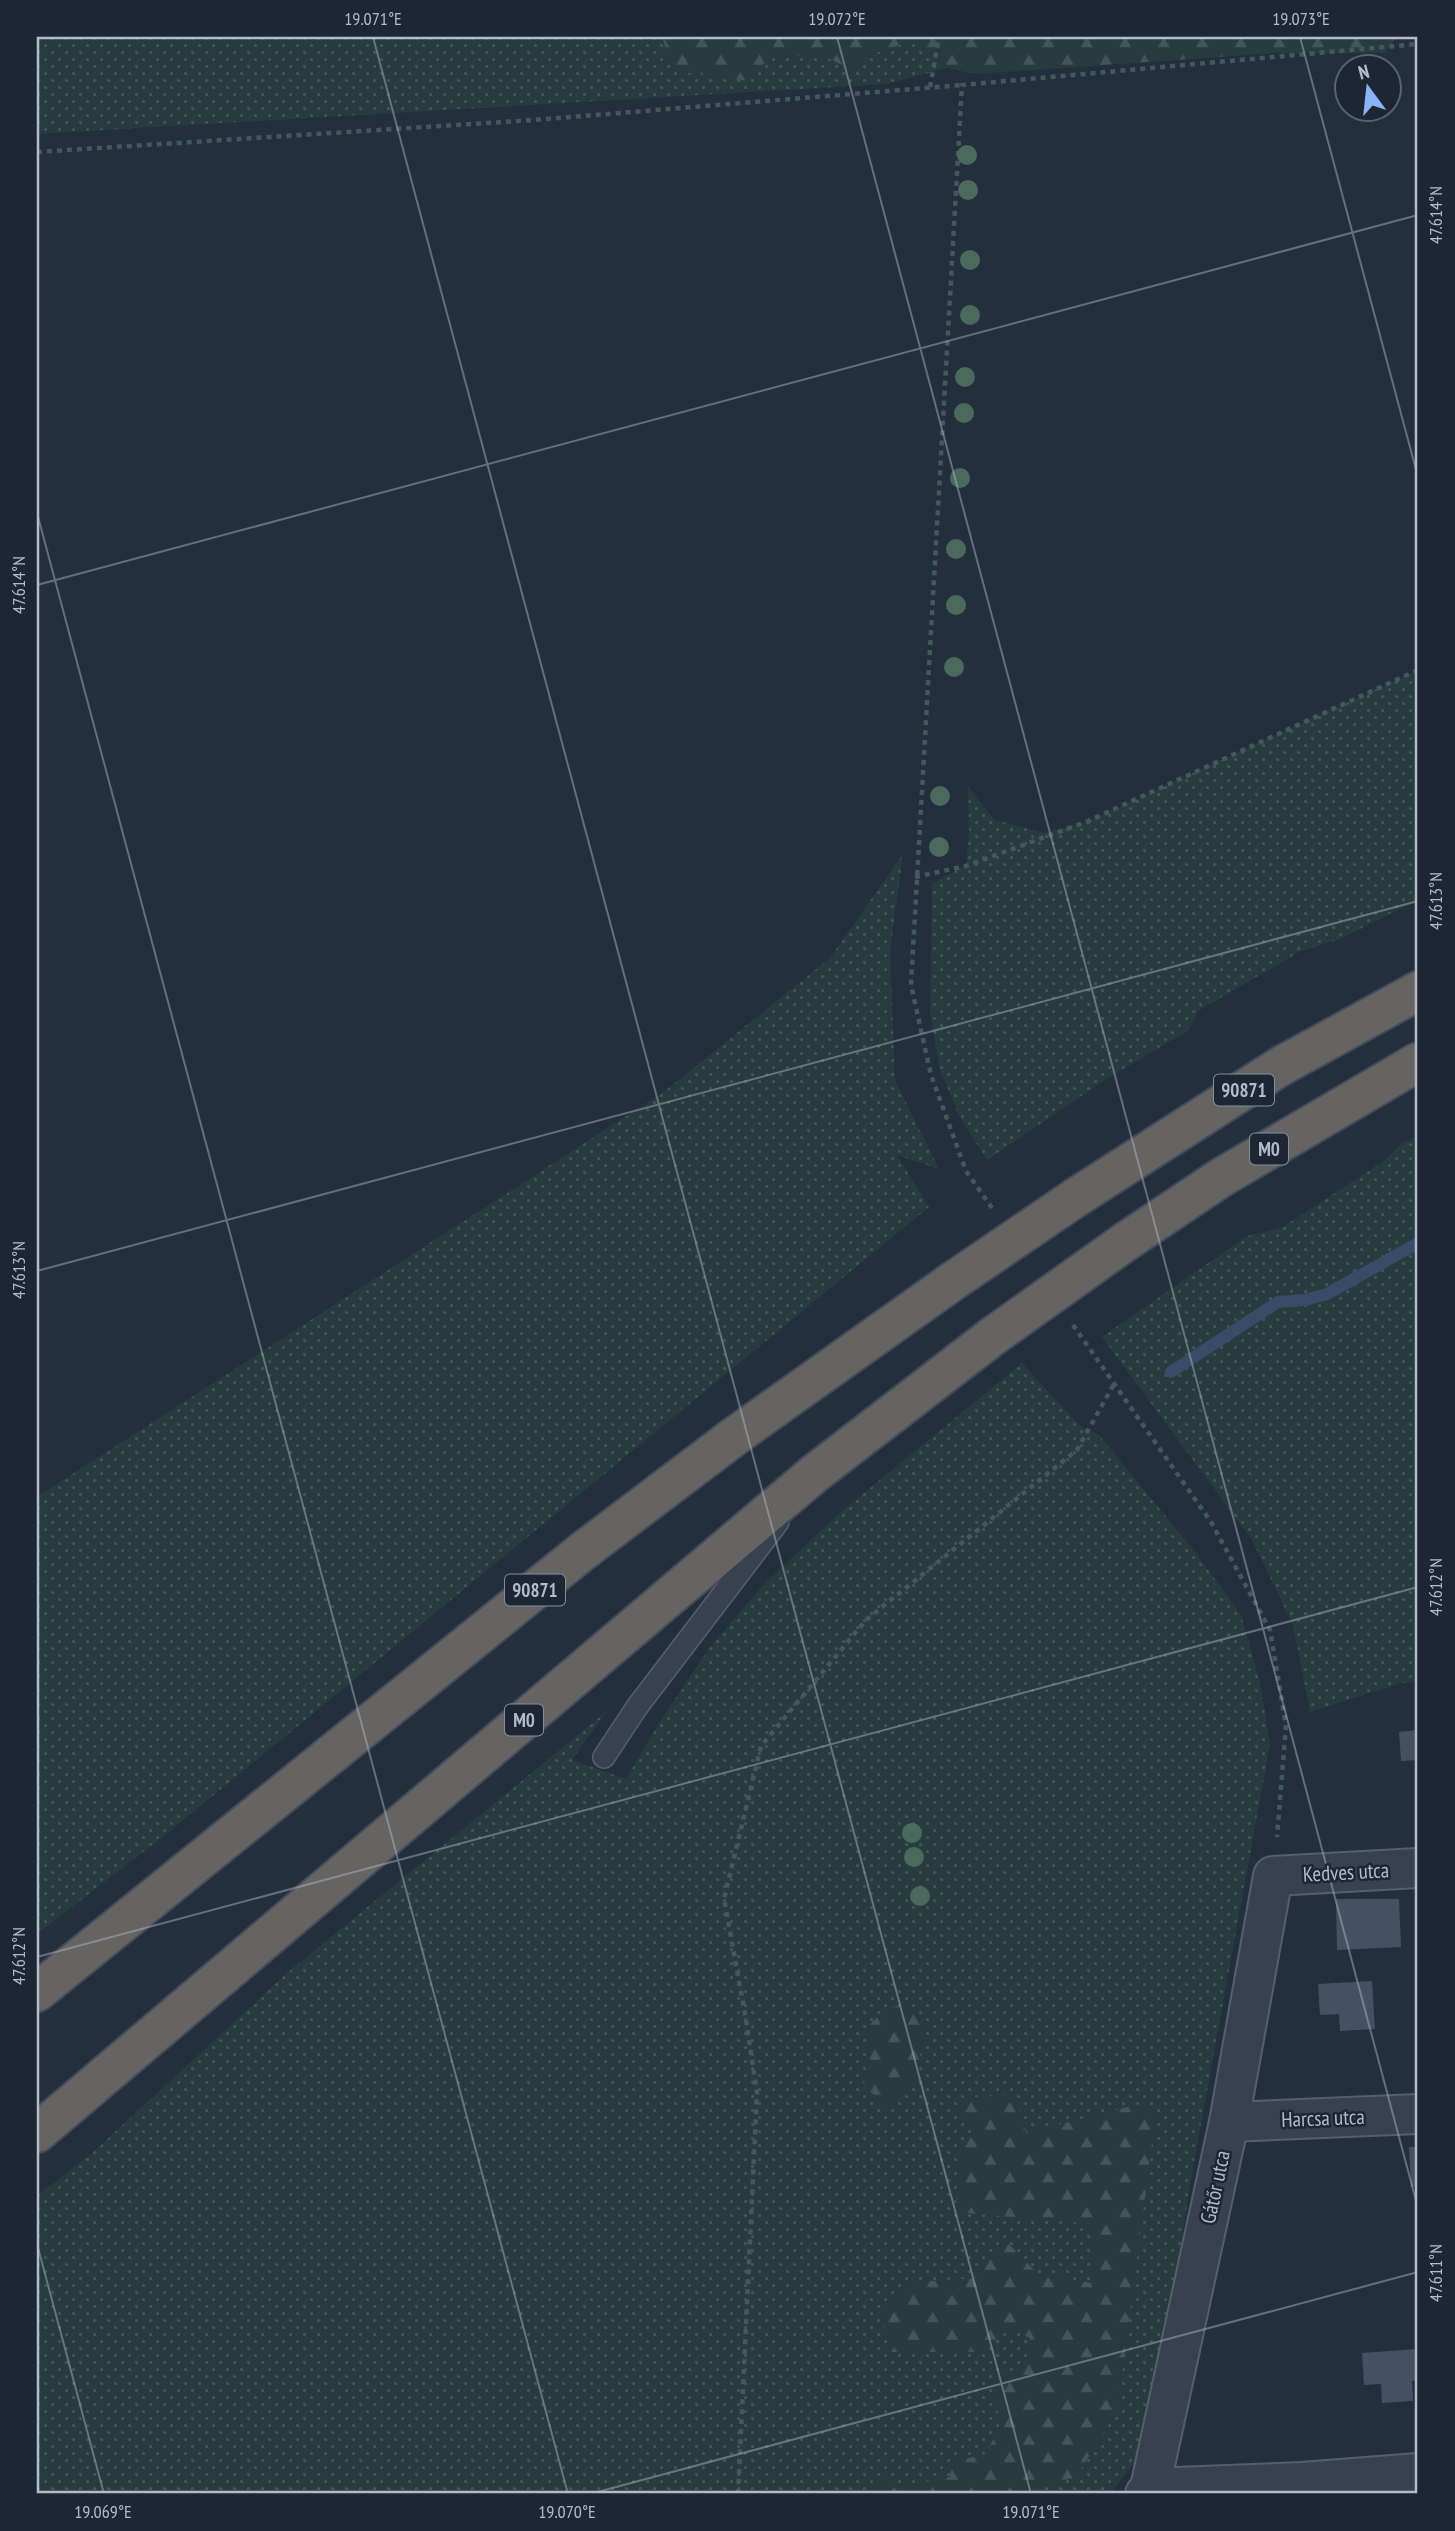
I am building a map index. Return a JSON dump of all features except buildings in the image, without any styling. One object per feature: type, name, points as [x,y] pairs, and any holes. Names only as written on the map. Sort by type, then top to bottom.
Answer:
[{"type":"highway","name":"90871","points":[[37,1992],[583,1551],[735,1436],[1075,1198],[1282,1066],[1418,991]]},
{"type":"highway","name":"M0","points":[[37,2133],[814,1474],[993,1336],[1125,1242],[1222,1177],[1418,1062]]},
{"type":"street","name":"Kedves utca","points":[[1273,1876],[1418,1868]]},
{"type":"street","name":"Gátőr utca","points":[[1147,2491],[1229,2122],[1273,1876]]},
{"type":"street","name":"Harcsa utca","points":[[1229,2122],[1418,2114]]},
{"type":"street","points":[[1147,2491],[1418,2473]]},
{"type":"lane","points":[[604,1757],[637,1707],[814,1474]]},
{"type":"path","points":[[930,87],[939,37]]},
{"type":"path","points":[[37,152],[534,120],[1418,44]]},
{"type":"path","points":[[962,85],[915,877],[911,985],[931,1074],[966,1171],[997,1216]]},
{"type":"path","points":[[915,877],[966,866],[1086,822],[1418,670]]},
{"type":"path","points":[[1067,1317],[1211,1522],[1270,1630],[1286,1725],[1273,1876]]},
{"type":"path","points":[[738,2494],[757,2093],[724,1899],[761,1746],[866,1620],[1077,1450],[1114,1384]]},
{"type":"green space","points":[[37,37],[662,37],[674,71],[769,57],[823,55],[853,71],[875,53],[915,40],[947,68],[887,84],[37,134]]},
{"type":"green space","points":[[662,37],[1396,37],[1385,52],[1275,53],[976,74],[947,68],[915,40],[875,53],[853,71],[823,55],[769,57],[749,81],[674,71]]},
{"type":"green space","points":[[1418,670],[1418,900],[1340,939],[1301,951],[1198,1011],[1189,1030],[1108,1078],[987,1160],[959,1116],[940,1069],[930,1014],[932,884],[966,865],[969,833],[968,787],[995,820],[1045,833],[1086,822]]},
{"type":"green space","points":[[903,854],[890,950],[895,1080],[939,1169],[897,1155],[929,1207],[159,1840],[37,1934],[37,1497],[665,1091],[830,958]]},
{"type":"green space","points":[[1418,1135],[1418,1682],[1402,1683],[1310,1712],[1293,1625],[1252,1540],[1102,1337],[1247,1236],[1281,1228],[1384,1161],[1401,1144]]},
{"type":"green space","points":[[1022,1363],[1080,1426],[1099,1435],[1195,1552],[1241,1615],[1260,1682],[1270,1744],[1190,2185],[1155,2415],[1140,2455],[1110,2494],[37,2494],[37,2196],[91,2154],[287,1973],[606,1712],[572,1760],[626,1779],[659,1723],[710,1647],[768,1580],[841,1512]]},
{"type":"green space","points":[[908,2004],[926,2024],[915,2083],[886,2106],[864,2086],[871,2023],[888,2008]]},
{"type":"green space","points":[[1015,2095],[1026,2133],[1144,2103],[1156,2112],[1117,2411],[1076,2477],[1034,2488],[1031,2494],[867,2494],[872,2483],[890,2478],[901,2486],[950,2477],[952,2462],[986,2454],[1001,2423],[990,2382],[1026,2363],[1030,2338],[1006,2327],[984,2352],[890,2352],[882,2313],[916,2282],[976,2278],[1005,2240],[1037,2273],[1091,2283],[1093,2224],[956,2212],[959,2146],[979,2131],[959,2116],[958,2098]]},
{"type":"waterway","points":[[1171,1372],[1278,1302],[1305,1300],[1327,1294],[1418,1243]]}]
